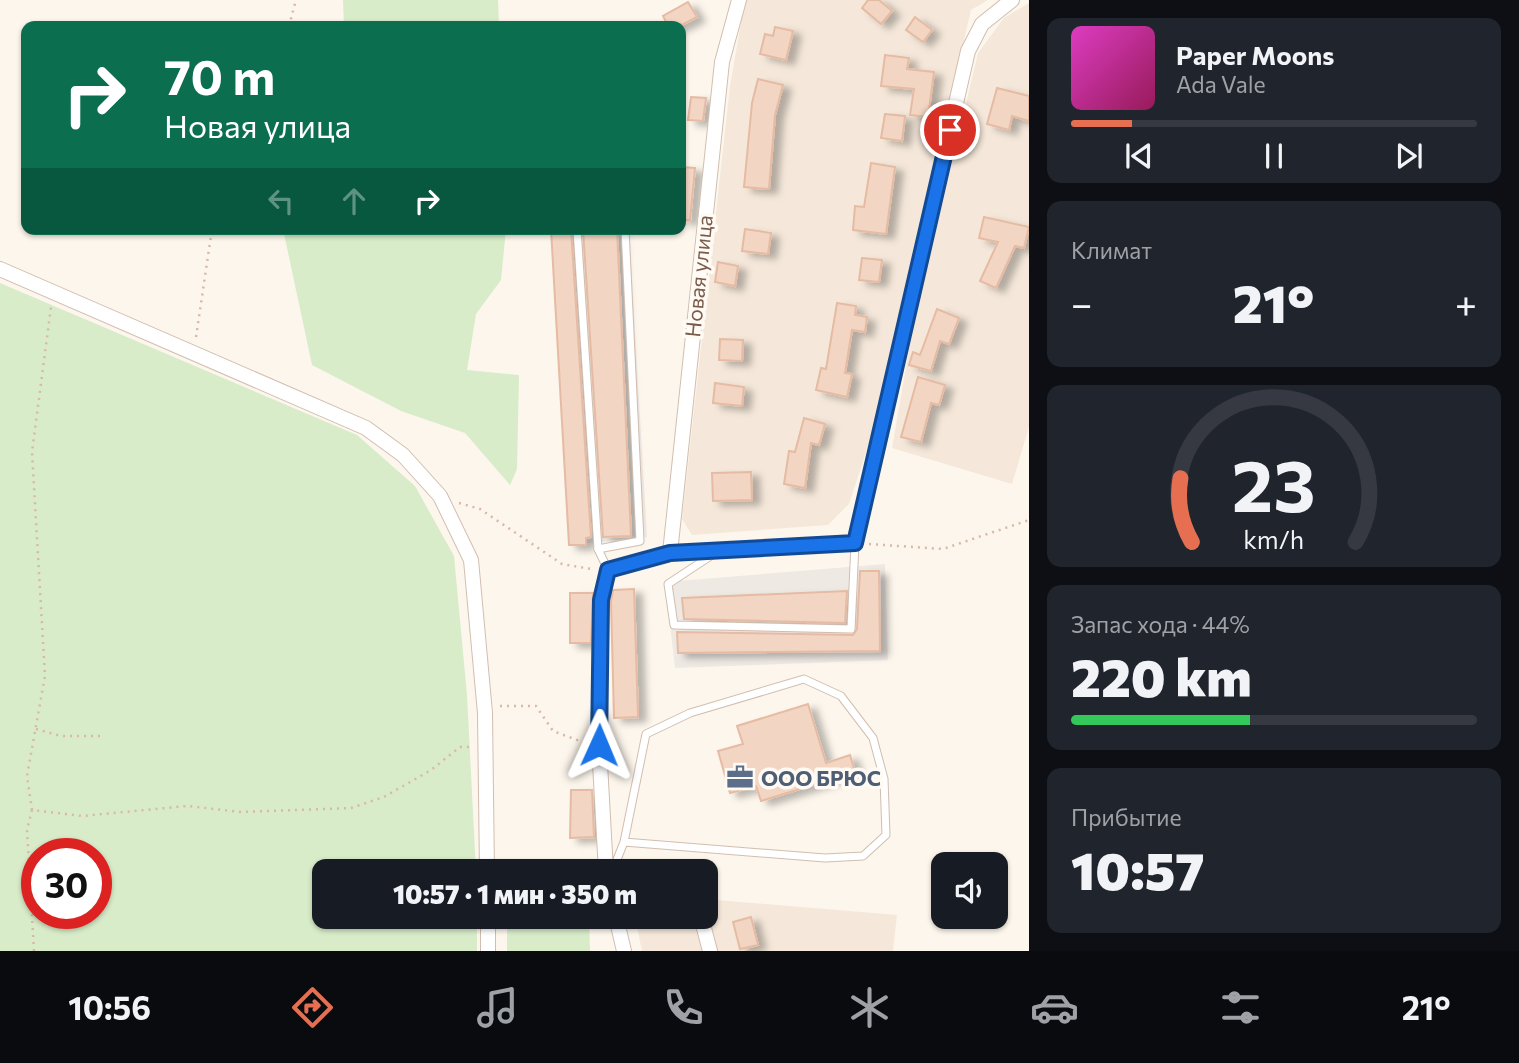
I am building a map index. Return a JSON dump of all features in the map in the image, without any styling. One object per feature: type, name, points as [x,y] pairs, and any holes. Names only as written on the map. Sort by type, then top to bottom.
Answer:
[{"type":"street","name":"Новая улица","points":[[670,553],[722,62],[739,0]]},
{"type":"street","points":[[605,859],[599,745],[601,600],[608,570],[670,553],[855,543],[968,51],[982,24],[1012,0]]},
{"type":"street","points":[[0,269],[366,428],[403,455],[440,496],[471,560],[485,713],[487,859]]},
{"type":"street","points":[[488,929],[488,951]]},
{"type":"street","points":[[619,929],[624,951]]},
{"type":"street","points":[[704,929],[710,951]]},
{"type":"lane","points":[[577,235],[597,549],[608,570]]},
{"type":"lane","points":[[597,549],[640,541],[625,235]]},
{"type":"lane","points":[[715,552],[668,584],[674,625],[851,629],[855,543]]},
{"type":"lane","points":[[617,859],[624,842],[646,734],[690,713],[804,680],[841,696],[873,738],[884,779],[886,835],[863,856],[825,858],[624,842]]},
{"type":"path","points":[[290,21],[296,0]]},
{"type":"path","points":[[194,351],[211,235]]},
{"type":"path","points":[[34,951],[27,830],[32,810],[27,776],[45,676],[32,452],[53,290]]},
{"type":"path","points":[[440,496],[480,509],[562,564],[608,570]]},
{"type":"path","points":[[855,543],[943,549],[1029,520]]},
{"type":"path","points":[[485,713],[495,707],[510,704],[527,709],[536,706],[553,731],[574,741],[599,745]]},
{"type":"path","points":[[36,730],[61,737],[100,736]]},
{"type":"path","points":[[32,810],[82,816],[187,806],[242,811],[351,808],[384,797],[431,770],[460,747],[486,748]]},
{"type":"shaded area","points":[[745,0],[988,0],[971,10],[876,422],[849,504],[828,525],[692,535],[682,519],[730,86]]},
{"type":"shaded area","points":[[1029,3],[1029,427],[1012,484],[892,448],[913,327],[978,53],[1004,18]]},
{"type":"shaded area","points":[[551,235],[629,235],[647,537],[569,545]]},
{"type":"shaded area","points":[[885,564],[888,660],[675,668],[665,582]]},
{"type":"shaded area","points":[[718,900],[897,915],[893,951],[642,951],[637,929],[718,929]]},
{"type":"green space","points":[[343,0],[498,0],[499,21],[344,21]]},
{"type":"green space","points":[[284,235],[505,235],[501,280],[476,314],[467,370],[519,375],[517,469],[510,485],[465,433],[401,411],[312,365]]},
{"type":"green space","points":[[0,283],[357,435],[415,486],[454,556],[467,695],[475,859],[312,859],[312,929],[477,929],[477,951],[0,951]]},
{"type":"green space","points":[[507,929],[589,929],[590,951],[507,951]]},
{"type":"building","points":[[868,0],[879,0],[892,11],[881,24],[862,8]]},
{"type":"building","points":[[688,2],[697,17],[686,23],[666,21],[663,16]]},
{"type":"building","points":[[915,17],[932,30],[923,42],[906,30]]},
{"type":"building","points":[[775,27],[793,31],[786,60],[760,54],[765,34],[773,36]]},
{"type":"building","points":[[885,55],[909,58],[907,69],[934,72],[928,117],[910,115],[914,89],[881,86]]},
{"type":"building","points":[[758,79],[783,85],[775,115],[769,189],[744,187],[752,103]]},
{"type":"building","points":[[997,88],[1029,96],[1029,121],[1012,116],[1009,130],[987,124]]},
{"type":"building","points":[[691,97],[706,98],[703,121],[688,120]]},
{"type":"building","points":[[885,114],[905,116],[902,141],[881,138]]},
{"type":"building","points":[[871,163],[895,167],[886,234],[853,230],[855,206],[864,207]]},
{"type":"building","points":[[686,167],[695,168],[690,220],[686,220]]},
{"type":"building","points":[[984,217],[1029,227],[1024,248],[1015,246],[996,288],[980,281],[998,242],[979,238]]},
{"type":"building","points":[[745,229],[771,233],[768,254],[742,251]]},
{"type":"building","points":[[551,235],[571,235],[591,537],[586,538],[586,545],[569,545]]},
{"type":"building","points":[[583,235],[617,235],[631,536],[603,537]]},
{"type":"building","points":[[862,258],[882,260],[879,282],[859,280]]},
{"type":"building","points":[[718,262],[738,266],[735,286],[715,282]]},
{"type":"building","points":[[837,303],[856,306],[855,315],[867,317],[865,332],[852,330],[845,373],[852,374],[847,397],[816,390],[821,368],[826,369]]},
{"type":"building","points":[[937,309],[959,318],[949,344],[940,341],[931,371],[909,365],[913,352],[920,355]]},
{"type":"building","points":[[720,339],[743,340],[742,361],[719,360]]},
{"type":"building","points":[[918,377],[945,385],[939,405],[931,403],[921,442],[901,437]]},
{"type":"building","points":[[715,383],[744,387],[742,406],[713,403]]},
{"type":"building","points":[[804,418],[825,424],[819,445],[811,443],[805,488],[784,484],[789,451],[795,452]]},
{"type":"building","points":[[751,472],[752,500],[713,501],[712,473]]},
{"type":"building","points":[[860,571],[879,571],[880,651],[678,653],[677,632],[853,635],[857,629]]},
{"type":"building","points":[[634,589],[638,717],[614,718],[611,601],[613,590]]},
{"type":"building","points":[[847,591],[845,623],[684,619],[682,598]]},
{"type":"building","points":[[570,593],[593,593],[591,643],[570,643]]},
{"type":"building","points":[[808,704],[826,763],[850,755],[855,772],[761,801],[756,786],[730,793],[718,751],[743,744],[737,726]]},
{"type":"building","points":[[571,790],[592,790],[594,837],[570,838]]},
{"type":"building","points":[[751,917],[758,945],[740,949],[733,922]]},
{"type":"place","name":"ООО БРЮС","points":[[740,777]]},
{"type":"route","points":[[599,745],[601,600],[608,570],[670,553],[855,543],[950,130]]}]
